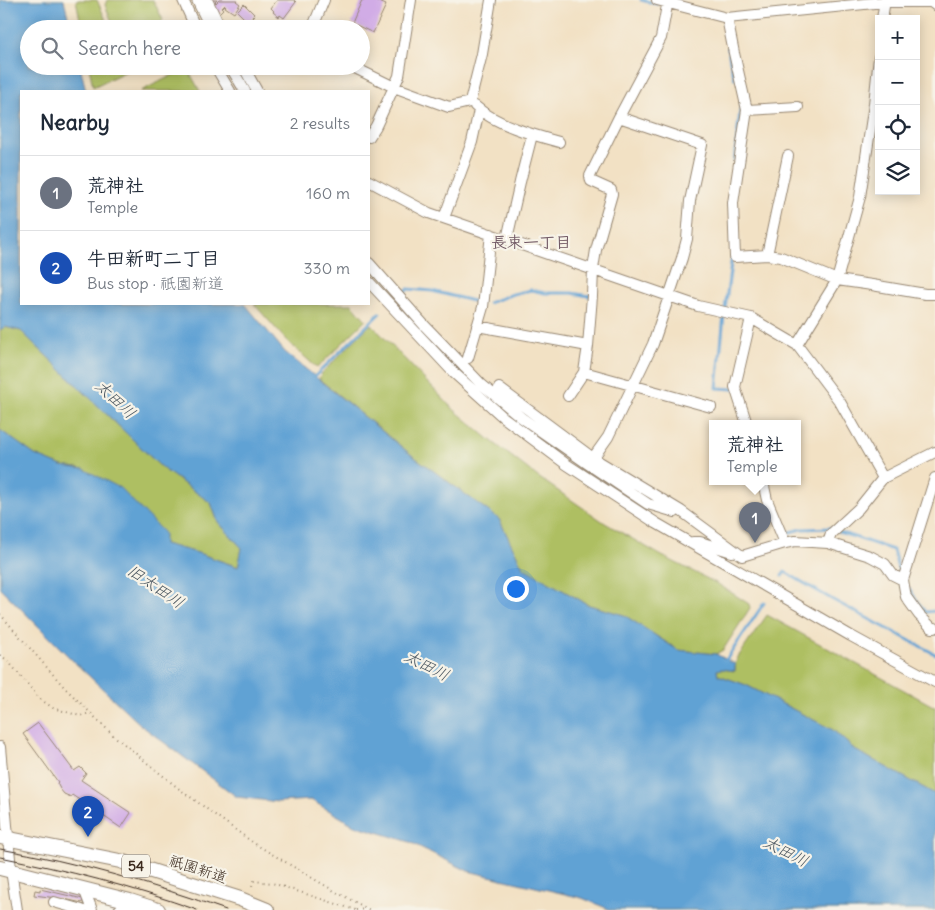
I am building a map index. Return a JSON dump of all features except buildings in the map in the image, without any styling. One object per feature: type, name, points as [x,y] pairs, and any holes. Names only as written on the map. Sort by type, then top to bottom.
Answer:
[{"type":"highway","name":"祇園新道","points":[[4,838],[120,861],[267,910]]},
{"type":"highway","name":"54","points":[[5,869],[84,889],[124,905],[158,910]]},
{"type":"street","points":[[183,0],[192,20]]},
{"type":"street","points":[[197,0],[207,20]]},
{"type":"street","points":[[207,0],[217,20]]},
{"type":"street","points":[[316,20],[324,0]]},
{"type":"street","points":[[370,135],[399,76],[411,0]]},
{"type":"street","points":[[470,102],[482,54],[491,0]]},
{"type":"street","points":[[568,396],[584,372],[588,346],[593,269],[596,250],[612,194],[611,190],[591,180],[590,176],[661,38],[664,1],[727,18],[884,1],[932,2]]},
{"type":"street","points":[[882,15],[884,1]]},
{"type":"street","points":[[727,18],[747,110],[733,203],[735,257],[767,255],[781,258],[837,280],[935,294]]},
{"type":"street","points":[[797,345],[837,280],[860,197],[879,60]]},
{"type":"street","points":[[221,75],[228,90]]},
{"type":"street","points":[[235,75],[244,90]]},
{"type":"street","points":[[242,75],[244,90]]},
{"type":"street","points":[[247,75],[256,90]]},
{"type":"street","points":[[369,75],[394,87],[449,107],[470,102]]},
{"type":"street","points":[[470,102],[479,110],[500,122],[559,142]]},
{"type":"street","points":[[747,110],[798,107]]},
{"type":"street","points":[[444,218],[472,142],[479,110]]},
{"type":"street","points":[[593,458],[608,437],[654,344],[687,239],[690,201],[702,145],[619,118]]},
{"type":"street","points":[[507,239],[532,134]]},
{"type":"street","points":[[767,255],[788,156]]},
{"type":"street","points":[[370,182],[429,214],[507,239],[698,306],[751,318],[797,345],[840,402],[883,478]]},
{"type":"street","points":[[468,358],[483,306],[492,234]]},
{"type":"street","points":[[370,264],[424,325],[482,384],[522,418],[648,504],[674,512],[681,511]]},
{"type":"street","points":[[370,283],[454,373],[503,417],[566,464],[688,541],[851,636],[935,682]]},
{"type":"street","points":[[746,420],[735,387],[751,318]]},
{"type":"street","points":[[477,326],[588,346]]},
{"type":"street","points":[[584,372],[711,407]]},
{"type":"street","points":[[499,388],[593,458],[681,511],[742,556]]},
{"type":"street","points":[[828,543],[831,534],[859,508],[883,478],[935,452]]},
{"type":"street","points":[[935,478],[903,580],[906,597],[919,615],[932,628],[935,628]]},
{"type":"street","points":[[764,485],[767,500],[784,543]]},
{"type":"street","points":[[688,541],[700,542],[742,556],[795,541],[828,543],[870,556],[885,564],[903,580]]},
{"type":"street","points":[[0,747],[5,869],[17,910]]},
{"type":"street","points":[[84,889],[92,910]]},
{"type":"street","points":[[54,902],[82,910]]},
{"type":"path","points":[[0,614],[64,687],[113,735],[178,788],[255,844],[336,892],[369,909]]},
{"type":"path","points":[[0,655],[7,660],[40,699],[53,708],[80,716],[91,713]]},
{"type":"path","points":[[252,886],[254,881],[272,883],[356,910],[369,909]]},
{"type":"green space","points":[[76,0],[97,0],[106,20],[80,20]]},
{"type":"green space","points":[[107,0],[153,0],[163,20],[111,20],[105,5]]},
{"type":"green space","points":[[91,75],[118,75],[93,87]]},
{"type":"green space","points":[[173,75],[191,75],[199,90],[143,90]]},
{"type":"green space","points":[[255,305],[353,305],[366,320],[317,368],[286,340]]},
{"type":"green space","points":[[371,324],[452,408],[538,477],[605,523],[662,556],[718,584],[749,604],[750,608],[723,650],[716,654],[678,650],[624,615],[589,605],[523,568],[499,519],[409,453],[319,379],[322,373]]},
{"type":"green space","points":[[5,327],[21,331],[162,468],[211,503],[218,522],[242,548],[239,567],[164,544],[84,469],[62,466],[35,455],[0,430],[0,330]]},
{"type":"green space","points":[[767,615],[935,707],[935,794],[855,750],[833,730],[746,685],[718,675],[717,670],[735,671],[738,657]]},
{"type":"water","points":[[0,0],[64,0],[69,20],[20,20],[20,75],[82,75],[86,90],[20,90],[20,305],[246,305],[285,352],[409,453],[499,519],[523,568],[589,605],[624,615],[678,650],[716,654],[735,664],[735,671],[717,670],[718,675],[746,685],[833,730],[855,750],[935,794],[935,910],[611,910],[582,898],[468,871],[410,842],[354,825],[311,800],[278,802],[237,797],[142,726],[0,588],[0,430],[35,455],[62,466],[84,469],[120,488],[164,533],[164,544],[238,567],[242,548],[218,522],[211,503],[162,468],[21,331],[5,327],[0,330]]},
{"type":"waterway","points":[[641,0],[657,4]]},
{"type":"waterway","points":[[728,48],[735,79]]},
{"type":"waterway","points":[[734,160],[741,104]]},
{"type":"waterway","points":[[725,309],[732,256]]},
{"type":"waterway","points":[[404,292],[408,289],[432,291],[481,303]]},
{"type":"waterway","points":[[488,303],[531,290],[545,293],[589,295]]},
{"type":"waterway","points":[[312,379],[380,313]]},
{"type":"waterway","points":[[724,315],[717,388],[734,389]]},
{"type":"waterway","points":[[785,531],[786,533],[802,529],[831,528]]},
{"type":"waterway","points":[[839,532],[893,550],[899,572]]},
{"type":"waterway","points":[[782,576],[785,572],[833,600],[935,654]]},
{"type":"waterway","points":[[909,589],[925,612],[935,611]]},
{"type":"waterway","points":[[726,660],[764,603]]},
{"type":"tram line","points":[[0,849],[57,860],[114,875],[226,910]]},
{"type":"tram line","points":[[0,857],[100,880],[197,910]]},
{"type":"place","name":"荒神社","points":[[755,543]]},
{"type":"place","name":"牛田新町二丁目","points":[[88,837]]},
{"type":"district","name":"長束一丁目","points":[[531,242]]},
{"type":"water label","name":"太田川","points":[[116,399]]},
{"type":"water label","name":"旧太田川","points":[[156,586]]},
{"type":"water label","name":"太田川","points":[[427,665]]},
{"type":"water label","name":"太田川","points":[[786,851]]}]
